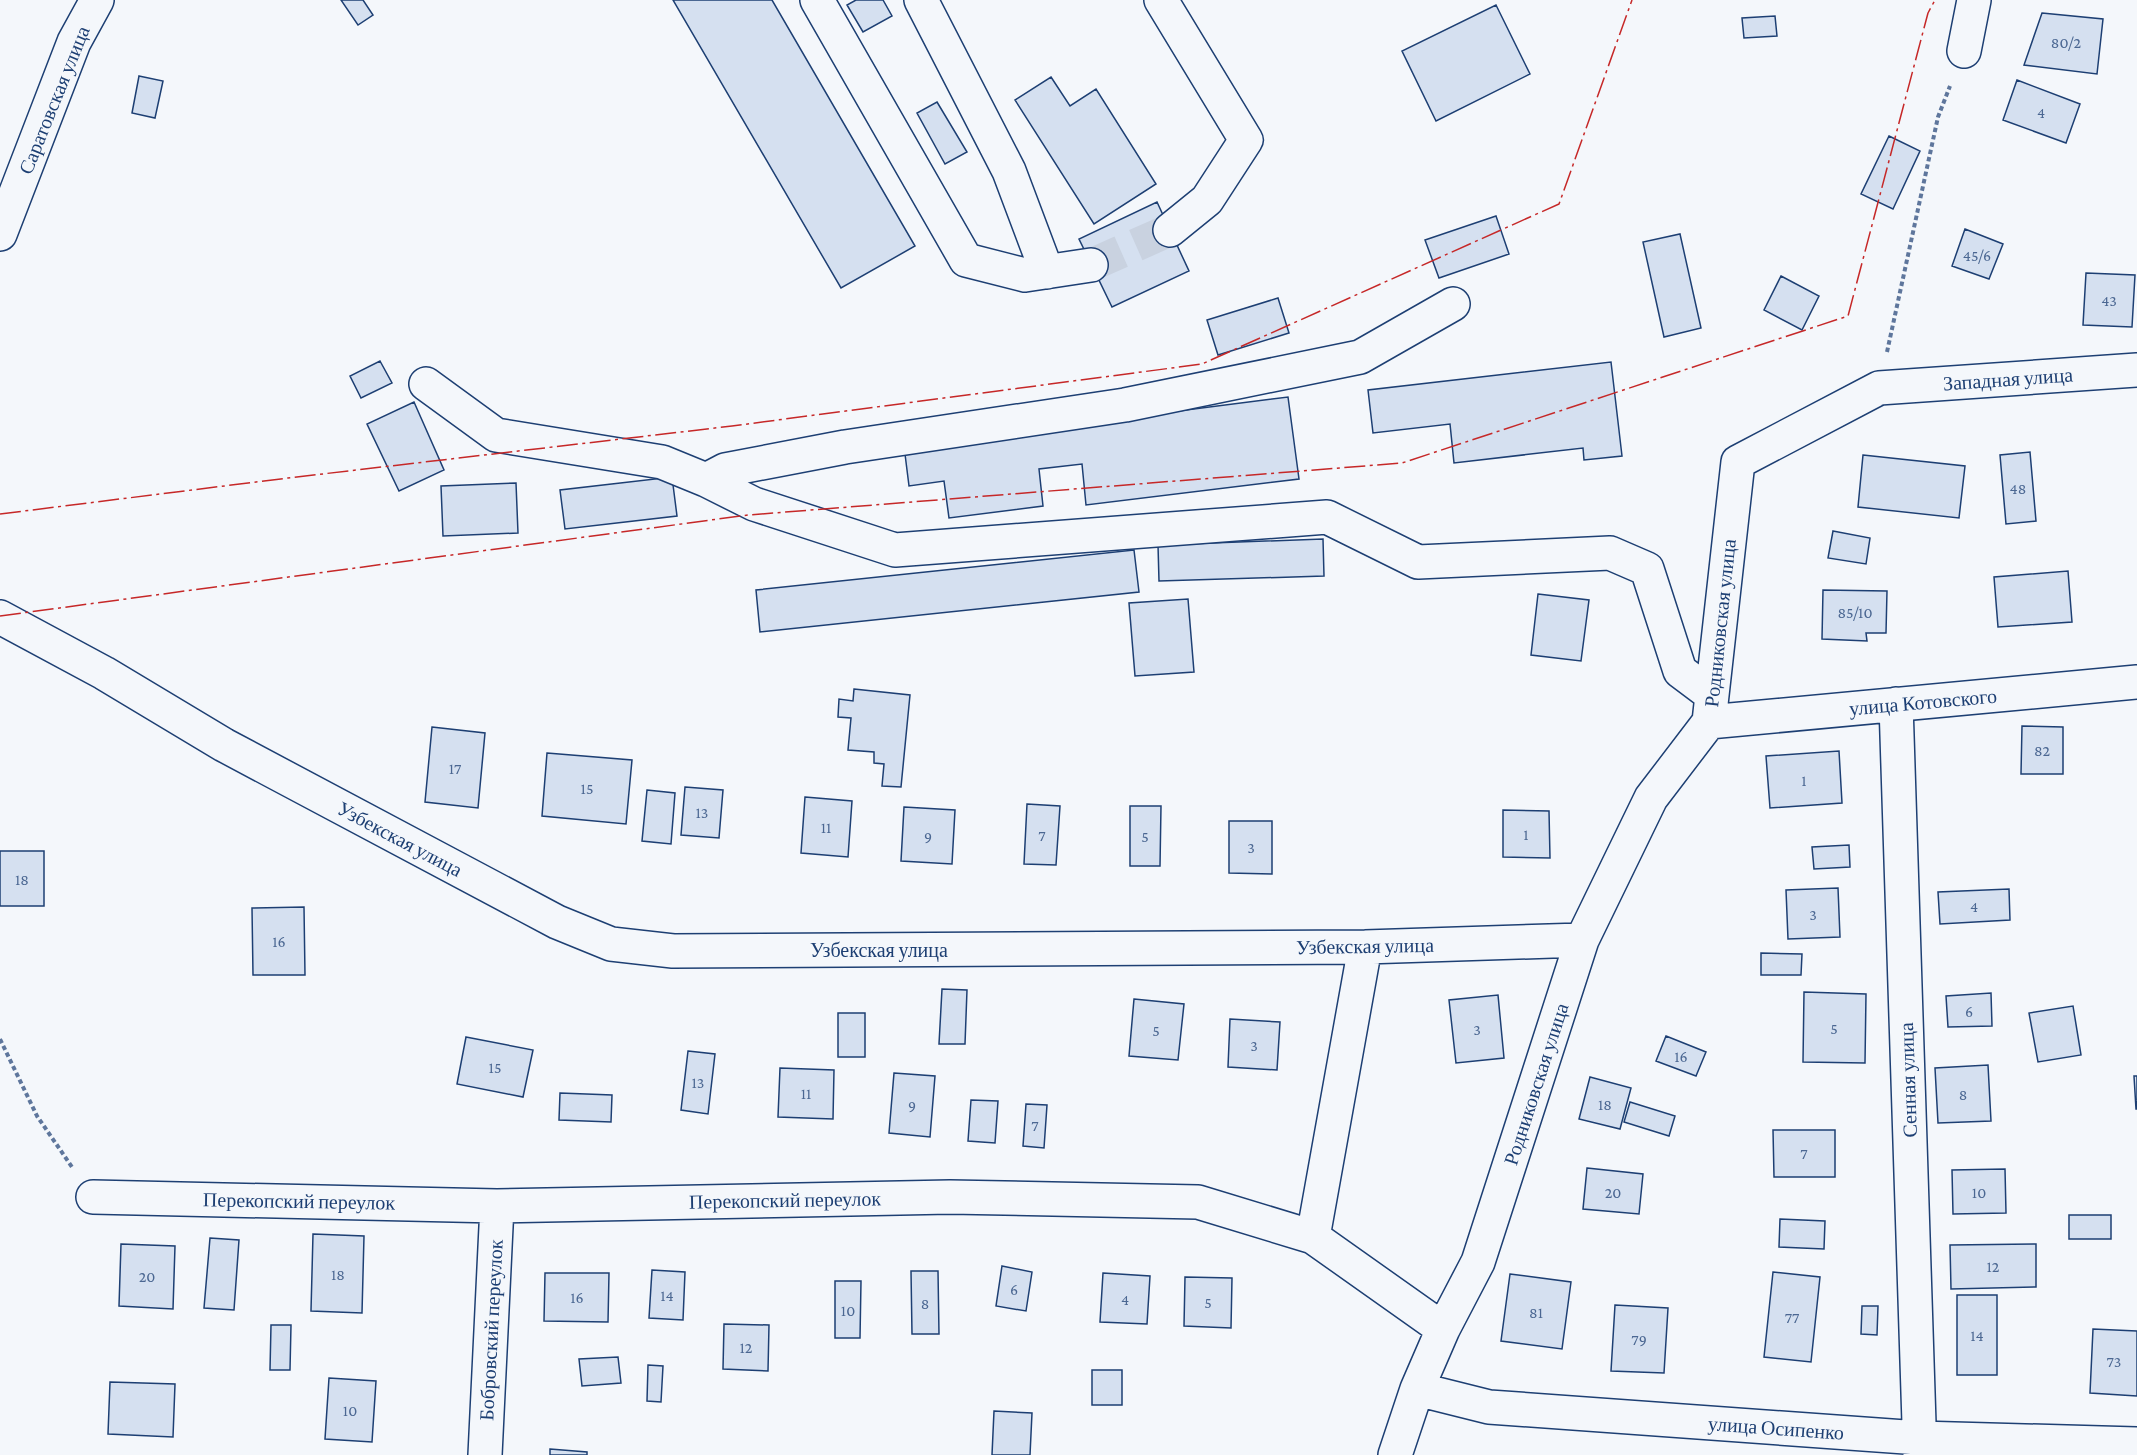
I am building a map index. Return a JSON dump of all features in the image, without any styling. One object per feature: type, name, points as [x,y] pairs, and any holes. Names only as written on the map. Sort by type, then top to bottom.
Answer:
[{"type":"street","name":"Саратовская улица","points":[[0,234],[74,42],[97,0]]},
{"type":"street","points":[[818,0],[966,260],[1025,275],[1092,265]]},
{"type":"street","points":[[921,0],[1009,171],[1047,272]]},
{"type":"street","points":[[1161,0],[1246,140],[1207,200],[1170,230]]},
{"type":"street","points":[[1964,51],[1974,0]]},
{"type":"street","points":[[706,480],[725,470],[845,447],[1125,405],[1360,357],[1453,304]]},
{"type":"street","name":"Западная улица","points":[[1879,388],[2137,370]]},
{"type":"street","points":[[426,384],[496,435],[662,462],[706,480],[754,504],[895,550],[1327,517],[1418,562],[1610,553],[1647,569],[1680,671],[1711,708]]},
{"type":"street","name":"Родниковская улица","points":[[1395,1455],[1417,1389],[1443,1329],[1478,1262],[1582,940],[1651,798],[1711,708],[1738,462],[1879,388]]},
{"type":"street","name":"Узбекская улица","points":[[0,617],[104,673],[224,745],[557,922],[611,944],[673,951],[1365,946],[1582,940]]},
{"type":"street","name":"улица Котовского","points":[[1711,708],[1896,704],[2137,682]]},
{"type":"street","name":"Сенная улица","points":[[1896,704],[1920,1447]]},
{"type":"street","points":[[1313,1237],[1365,946]]},
{"type":"street","name":"Перекопский переулок","points":[[93,1197],[497,1206],[950,1197],[1198,1202],[1313,1237],[1443,1329]]},
{"type":"street","name":"Бобровский переулок","points":[[485,1455],[497,1206]]},
{"type":"street","name":"улица Осипенко","points":[[1417,1389],[1489,1407],[1920,1447],[2137,1444]]},
{"type":"path","points":[[1879,388],[1938,117],[1964,51]]},
{"type":"path","points":[[0,1039],[37,1116],[93,1197]]},
{"type":"building","points":[[341,0],[363,0],[373,15],[358,25]]},
{"type":"building","points":[[673,0],[772,0],[915,246],[841,288]]},
{"type":"building","points":[[856,0],[883,0],[892,16],[863,32],[847,5]]},
{"type":"building","points":[[1496,5],[1530,74],[1436,121],[1402,51]]},
{"type":"building","points":[[2042,13],[2103,19],[2097,74],[2024,65]]},
{"type":"building","points":[[1775,16],[1777,36],[1744,38],[1742,18]]},
{"type":"building","points":[[139,76],[163,81],[155,118],[132,113]]},
{"type":"building","points":[[1051,77],[1070,106],[1096,89],[1156,184],[1094,224],[1015,100]]},
{"type":"building","points":[[2017,80],[2080,104],[2066,143],[2003,120]]},
{"type":"building","points":[[937,102],[967,152],[945,164],[917,113]]},
{"type":"building","points":[[1889,136],[1920,151],[1893,209],[1861,194]]},
{"type":"building","points":[[1157,202],[1189,271],[1112,307],[1079,239]]},
{"type":"building","points":[[1496,216],[1509,254],[1439,278],[1425,240]]},
{"type":"building","points":[[1965,229],[2003,244],[1989,279],[1952,266]]},
{"type":"building","points":[[1680,234],[1701,328],[1664,337],[1643,242]]},
{"type":"building","points":[[2086,273],[2135,275],[2132,327],[2083,325]]},
{"type":"building","points":[[1781,276],[1819,296],[1802,330],[1764,310]]},
{"type":"building","points":[[1278,298],[1289,333],[1218,355],[1207,320]]},
{"type":"building","points":[[380,361],[392,383],[361,398],[350,376]]},
{"type":"building","points":[[1611,362],[1622,456],[1584,460],[1583,448],[1454,463],[1450,424],[1373,433],[1368,390]]},
{"type":"building","points":[[1288,397],[1299,479],[1086,505],[1082,464],[1039,469],[1043,506],[949,518],[944,481],[909,486],[904,446]]},
{"type":"building","points":[[414,402],[444,470],[399,491],[367,424]]},
{"type":"building","points":[[2030,452],[2036,521],[2006,524],[2000,455]]},
{"type":"building","points":[[1863,455],[1965,466],[1959,518],[1858,507]]},
{"type":"building","points":[[672,477],[677,516],[565,529],[560,490]]},
{"type":"building","points":[[516,483],[518,533],[443,536],[441,486]]},
{"type":"building","points":[[1833,531],[1870,538],[1866,564],[1828,558]]},
{"type":"building","points":[[1323,539],[1324,576],[1159,581],[1158,545]]},
{"type":"building","points":[[1134,550],[1139,592],[760,632],[756,590]]},
{"type":"building","points":[[2068,571],[2072,622],[1998,627],[1994,577]]},
{"type":"building","points":[[1823,590],[1887,591],[1886,633],[1866,633],[1867,641],[1822,639]]},
{"type":"building","points":[[1538,594],[1589,600],[1581,661],[1531,655]]},
{"type":"building","points":[[1188,599],[1194,672],[1135,676],[1129,603]]},
{"type":"building","points":[[854,689],[910,695],[901,787],[882,786],[884,764],[874,763],[874,752],[848,750],[851,718],[838,717],[839,699],[853,701]]},
{"type":"building","points":[[2022,726],[2063,727],[2063,774],[2021,774]]},
{"type":"building","points":[[432,727],[485,733],[478,808],[425,802]]},
{"type":"building","points":[[1839,751],[1842,803],[1770,808],[1766,756]]},
{"type":"building","points":[[547,753],[632,760],[626,824],[542,816]]},
{"type":"building","points":[[685,787],[723,790],[719,838],[681,835]]},
{"type":"building","points":[[647,790],[675,793],[671,844],[642,841]]},
{"type":"building","points":[[805,797],[852,801],[848,857],[801,853]]},
{"type":"building","points":[[1027,804],[1060,806],[1056,865],[1024,864]]},
{"type":"building","points":[[1130,806],[1161,806],[1160,866],[1130,866]]},
{"type":"building","points":[[904,807],[955,810],[952,864],[901,861]]},
{"type":"building","points":[[1503,810],[1549,811],[1550,858],[1503,857]]},
{"type":"building","points":[[1229,821],[1272,821],[1272,874],[1229,873]]},
{"type":"building","points":[[1849,845],[1850,867],[1814,869],[1812,847]]},
{"type":"building","points":[[0,851],[44,851],[44,906],[0,906]]},
{"type":"building","points":[[1838,888],[1840,937],[1788,939],[1786,890]]},
{"type":"building","points":[[2009,889],[2010,920],[1940,924],[1938,892]]},
{"type":"building","points":[[304,907],[305,975],[253,975],[252,908]]},
{"type":"building","points":[[1761,953],[1802,954],[1801,975],[1761,975]]},
{"type":"building","points":[[942,989],[967,990],[965,1044],[939,1044]]},
{"type":"building","points":[[1804,992],[1866,994],[1865,1063],[1803,1062]]},
{"type":"building","points":[[1991,993],[1992,1026],[1948,1027],[1946,996]]},
{"type":"building","points":[[1498,995],[1504,1058],[1456,1063],[1449,1000]]},
{"type":"building","points":[[1134,999],[1184,1004],[1178,1060],[1129,1056]]},
{"type":"building","points":[[2073,1006],[2081,1055],[2038,1062],[2029,1013]]},
{"type":"building","points":[[838,1013],[865,1013],[865,1057],[838,1057]]},
{"type":"building","points":[[1230,1019],[1280,1022],[1277,1070],[1228,1067]]},
{"type":"building","points":[[1666,1036],[1706,1052],[1696,1076],[1656,1061]]},
{"type":"building","points":[[466,1037],[533,1050],[523,1097],[457,1084]]},
{"type":"building","points":[[688,1051],[715,1054],[708,1114],[681,1110]]},
{"type":"building","points":[[1988,1065],[1991,1121],[1938,1123],[1935,1068]]},
{"type":"building","points":[[780,1068],[834,1070],[833,1119],[778,1117]]},
{"type":"building","points":[[894,1073],[935,1076],[930,1137],[889,1133]]},
{"type":"building","points":[[2134,1076],[2137,1076],[2137,1109],[2136,1109]]},
{"type":"building","points":[[1590,1077],[1631,1088],[1620,1129],[1579,1119]]},
{"type":"building","points":[[560,1093],[612,1095],[611,1122],[559,1120]]},
{"type":"building","points":[[971,1100],[998,1101],[995,1143],[968,1141]]},
{"type":"building","points":[[1630,1102],[1675,1116],[1669,1136],[1624,1122]]},
{"type":"building","points":[[1026,1104],[1047,1105],[1044,1148],[1023,1146]]},
{"type":"building","points":[[1773,1130],[1835,1130],[1835,1177],[1774,1177]]},
{"type":"building","points":[[1587,1168],[1643,1174],[1639,1214],[1583,1209]]},
{"type":"building","points":[[2005,1169],[2006,1213],[1953,1214],[1952,1170]]},
{"type":"building","points":[[2069,1215],[2111,1215],[2111,1239],[2069,1239]]},
{"type":"building","points":[[1780,1219],[1825,1221],[1824,1249],[1779,1247]]},
{"type":"building","points":[[313,1234],[364,1236],[362,1313],[311,1311]]},
{"type":"building","points":[[210,1238],[239,1240],[234,1310],[204,1308]]},
{"type":"building","points":[[121,1244],[175,1246],[173,1309],[119,1306]]},
{"type":"building","points":[[2036,1244],[2036,1287],[1951,1289],[1950,1245]]},
{"type":"building","points":[[1002,1266],[1032,1272],[1026,1311],[996,1306]]},
{"type":"building","points":[[652,1270],[685,1272],[683,1320],[649,1318]]},
{"type":"building","points":[[911,1271],[938,1271],[939,1334],[912,1334]]},
{"type":"building","points":[[1773,1272],[1820,1277],[1811,1362],[1764,1357]]},
{"type":"building","points":[[545,1273],[609,1273],[608,1322],[544,1321]]},
{"type":"building","points":[[1103,1273],[1150,1276],[1147,1324],[1100,1322]]},
{"type":"building","points":[[1510,1274],[1571,1282],[1562,1349],[1501,1341]]},
{"type":"building","points":[[1185,1277],[1232,1278],[1231,1328],[1184,1326]]},
{"type":"building","points":[[835,1281],[861,1281],[860,1338],[835,1338]]},
{"type":"building","points":[[1957,1295],[1997,1295],[1997,1375],[1957,1375]]},
{"type":"building","points":[[1615,1305],[1668,1308],[1664,1373],[1611,1371]]},
{"type":"building","points":[[1862,1306],[1878,1306],[1877,1335],[1861,1334]]},
{"type":"building","points":[[724,1324],[769,1325],[768,1371],[723,1369]]},
{"type":"building","points":[[271,1325],[291,1325],[290,1370],[270,1370]]},
{"type":"building","points":[[2093,1329],[2137,1331],[2137,1396],[2090,1393]]},
{"type":"building","points":[[618,1357],[621,1383],[582,1386],[579,1359]]},
{"type":"building","points":[[648,1365],[663,1366],[661,1402],[647,1401]]},
{"type":"building","points":[[1092,1370],[1122,1370],[1122,1405],[1092,1405]]},
{"type":"building","points":[[329,1378],[376,1381],[372,1442],[325,1439]]},
{"type":"building","points":[[110,1382],[175,1384],[173,1437],[108,1434]]},
{"type":"building","points":[[994,1411],[1032,1413],[1030,1455],[992,1455]]},
{"type":"building","points":[[550,1449],[587,1452],[587,1455],[550,1455]]},
{"type":"tunnel","points":[[1091,265],[1170,230]]},
{"type":"power","points":[[0,514],[732,426],[1202,364],[1559,204],[1632,0]]},
{"type":"power","points":[[0,616],[748,515],[1402,463],[1848,316],[1928,13],[1935,0]]}]
